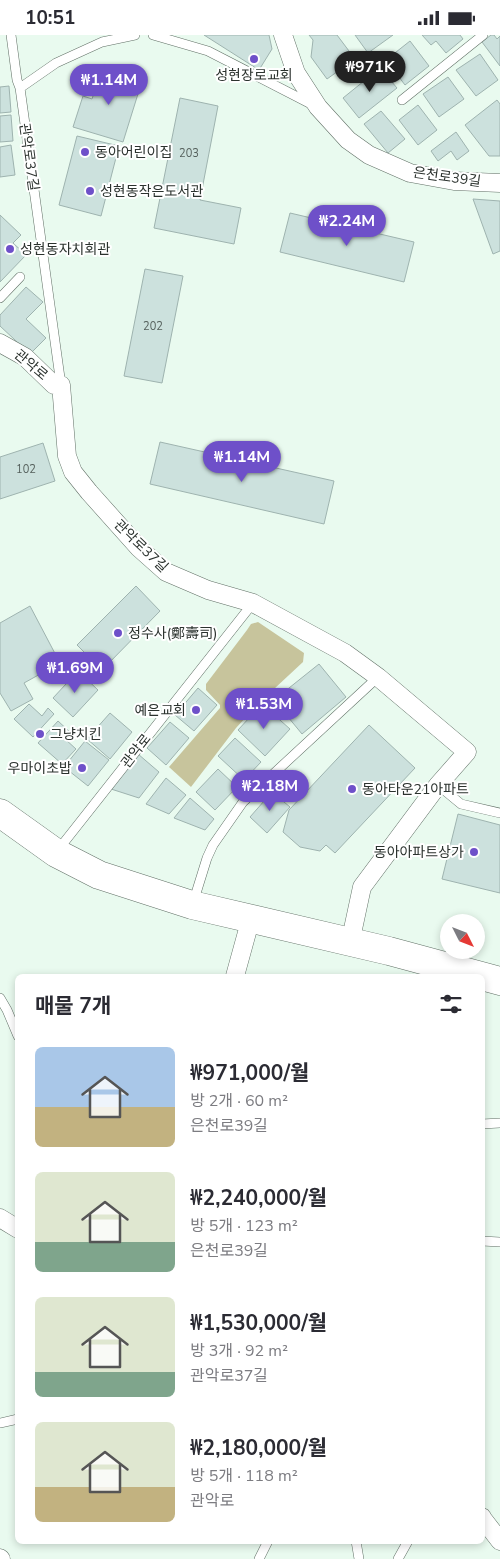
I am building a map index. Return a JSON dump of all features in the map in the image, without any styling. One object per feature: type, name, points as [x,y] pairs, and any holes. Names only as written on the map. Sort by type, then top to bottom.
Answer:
[{"type":"main road","points":[[0,813],[56,853],[99,875],[192,905],[472,974]]},
{"type":"main road","points":[[485,977],[500,981]]},
{"type":"street","name":"은천로39길","points":[[283,35],[296,73],[318,107],[348,140],[369,155],[410,173],[454,181],[500,183]]},
{"type":"street","name":"관악로","points":[[0,343],[25,357],[54,385],[61,385]]},
{"type":"street","name":"관악로37길","points":[[61,385],[67,455],[73,472],[88,492],[166,573],[253,603],[345,653],[378,677],[467,752],[438,785],[362,887],[350,943]]},
{"type":"street","points":[[236,974],[250,918]]},
{"type":"street","points":[[0,1218],[15,1227]]},
{"type":"street","points":[[485,1521],[498,1536]]},
{"type":"lane","name":"관악로37길","points":[[12,35],[16,81],[20,88],[61,385]]},
{"type":"lane","points":[[20,88],[56,63],[102,42],[136,35]]},
{"type":"lane","points":[[153,35],[208,51],[318,107]]},
{"type":"lane","points":[[402,100],[483,35]]},
{"type":"lane","points":[[0,298],[20,277]]},
{"type":"lane","name":"관악로","points":[[56,853],[253,603]]},
{"type":"lane","points":[[192,905],[213,845],[243,802],[378,677]]},
{"type":"lane","points":[[438,785],[461,804],[500,813]]},
{"type":"lane","points":[[0,998],[15,1029]]},
{"type":"lane","points":[[485,1124],[500,1123]]},
{"type":"lane","points":[[485,1241],[500,1242]]},
{"type":"lane","points":[[0,1423],[15,1420]]},
{"type":"lane","points":[[259,1559],[266,1544]]},
{"type":"lane","points":[[356,1544],[358,1559]]},
{"type":"lane","points":[[398,1559],[406,1544]]},
{"type":"shaded area","points":[[258,622],[304,653],[303,662],[260,702],[236,728],[191,787],[169,767],[220,708],[220,705],[206,690],[206,684],[251,624]]},
{"type":"building","name":"성현장로교회","points":[[204,35],[269,35],[272,49],[259,70]]},
{"type":"building","points":[[309,35],[337,35],[355,59],[327,79],[311,57],[313,40]]},
{"type":"building","points":[[355,35],[393,35],[368,53]]},
{"type":"building","points":[[422,35],[460,35],[463,39],[446,53],[436,41],[431,45]]},
{"type":"building","points":[[491,35],[494,35],[497,39],[500,36],[500,66],[482,42]]},
{"type":"building","points":[[410,41],[429,66],[405,85],[386,60]]},
{"type":"building","points":[[480,54],[498,80],[476,96],[456,70]]},
{"type":"building","points":[[380,68],[397,88],[359,118],[343,98]]},
{"type":"building","points":[[102,69],[142,81],[123,142],[73,127],[83,96],[92,99]]},
{"type":"building","points":[[448,77],[464,99],[439,117],[423,94]]},
{"type":"building","points":[[9,86],[11,112],[0,113],[0,87]]},
{"type":"building","points":[[180,98],[218,106],[200,200],[241,208],[234,244],[154,228]]},
{"type":"building","points":[[497,100],[500,104],[500,156],[489,156],[465,125]]},
{"type":"building","points":[[418,105],[437,130],[418,145],[399,120]]},
{"type":"building","points":[[381,111],[405,139],[388,153],[364,124]]},
{"type":"building","points":[[11,115],[13,141],[0,142],[0,116]]},
{"type":"building","points":[[456,132],[469,151],[457,160],[451,151],[438,161],[431,151]]},
{"type":"building","points":[[77,136],[119,146],[101,216],[59,205]]},
{"type":"building","points":[[11,145],[15,175],[0,177],[0,147]]},
{"type":"building","points":[[473,199],[500,201],[500,251],[493,254]]},
{"type":"building","points":[[290,213],[414,242],[404,282],[280,252]]},
{"type":"building","name":"성현동자치회관","points":[[0,215],[21,235],[13,243],[26,255],[0,282]]},
{"type":"building","points":[[145,269],[183,276],[162,383],[124,376]]},
{"type":"building","points":[[26,287],[43,302],[26,319],[46,338],[30,354],[0,326],[0,315]]},
{"type":"building","points":[[160,442],[334,481],[324,524],[150,484]]},
{"type":"building","points":[[43,443],[55,481],[0,499],[0,457]]},
{"type":"building","points":[[136,586],[160,611],[102,670],[77,645]]},
{"type":"building","points":[[30,606],[60,663],[24,683],[33,699],[11,711],[0,693],[0,623]]},
{"type":"building","points":[[319,664],[346,697],[302,734],[274,700]]},
{"type":"building","points":[[78,671],[98,690],[73,717],[53,698]]},
{"type":"building","name":"예은교회","points":[[198,688],[217,705],[194,731],[175,715]]},
{"type":"building","points":[[29,704],[42,716],[48,708],[54,714],[33,737],[14,719]]},
{"type":"building","points":[[262,704],[290,729],[265,756],[238,730]]},
{"type":"building","points":[[110,713],[132,732],[110,759],[87,739]]},
{"type":"building","points":[[58,721],[71,733],[65,739],[76,749],[62,764],[38,743]]},
{"type":"building","points":[[170,722],[189,738],[166,765],[147,748]]},
{"type":"building","name":"동아타운21아파트","points":[[369,725],[415,768],[335,853],[326,845],[320,851],[300,847],[283,832],[289,810]]},
{"type":"building","points":[[235,738],[261,762],[244,780],[218,756]]},
{"type":"building","points":[[85,741],[109,760],[88,786],[64,767]]},
{"type":"building","points":[[138,754],[159,772],[139,798],[111,789]]},
{"type":"building","points":[[218,769],[237,787],[215,810],[196,792]]},
{"type":"building","points":[[166,778],[186,795],[169,814],[146,804]]},
{"type":"building","points":[[272,792],[290,807],[267,833],[250,817]]},
{"type":"building","points":[[190,798],[214,819],[205,830],[174,818]]},
{"type":"building","name":"동아아파트상가","points":[[458,814],[500,825],[500,893],[442,879]]},
{"type":"place","name":"성현장로교회","points":[[254,59]]},
{"type":"place","name":"동아어린이집","points":[[85,152]]},
{"type":"place","name":"성현동작은도서관","points":[[90,191]]},
{"type":"place","name":"성현동자치회관","points":[[10,249]]},
{"type":"place","name":"정수사(鄭壽司)","points":[[118,633]]},
{"type":"place","name":"예은교회","points":[[196,710]]},
{"type":"place","name":"그냥치킨","points":[[40,734]]},
{"type":"place","name":"우마이초밥","points":[[82,768]]},
{"type":"place","name":"동아타운21아파트","points":[[352,789]]},
{"type":"place","name":"동아아파트상가","points":[[474,852]]}]
